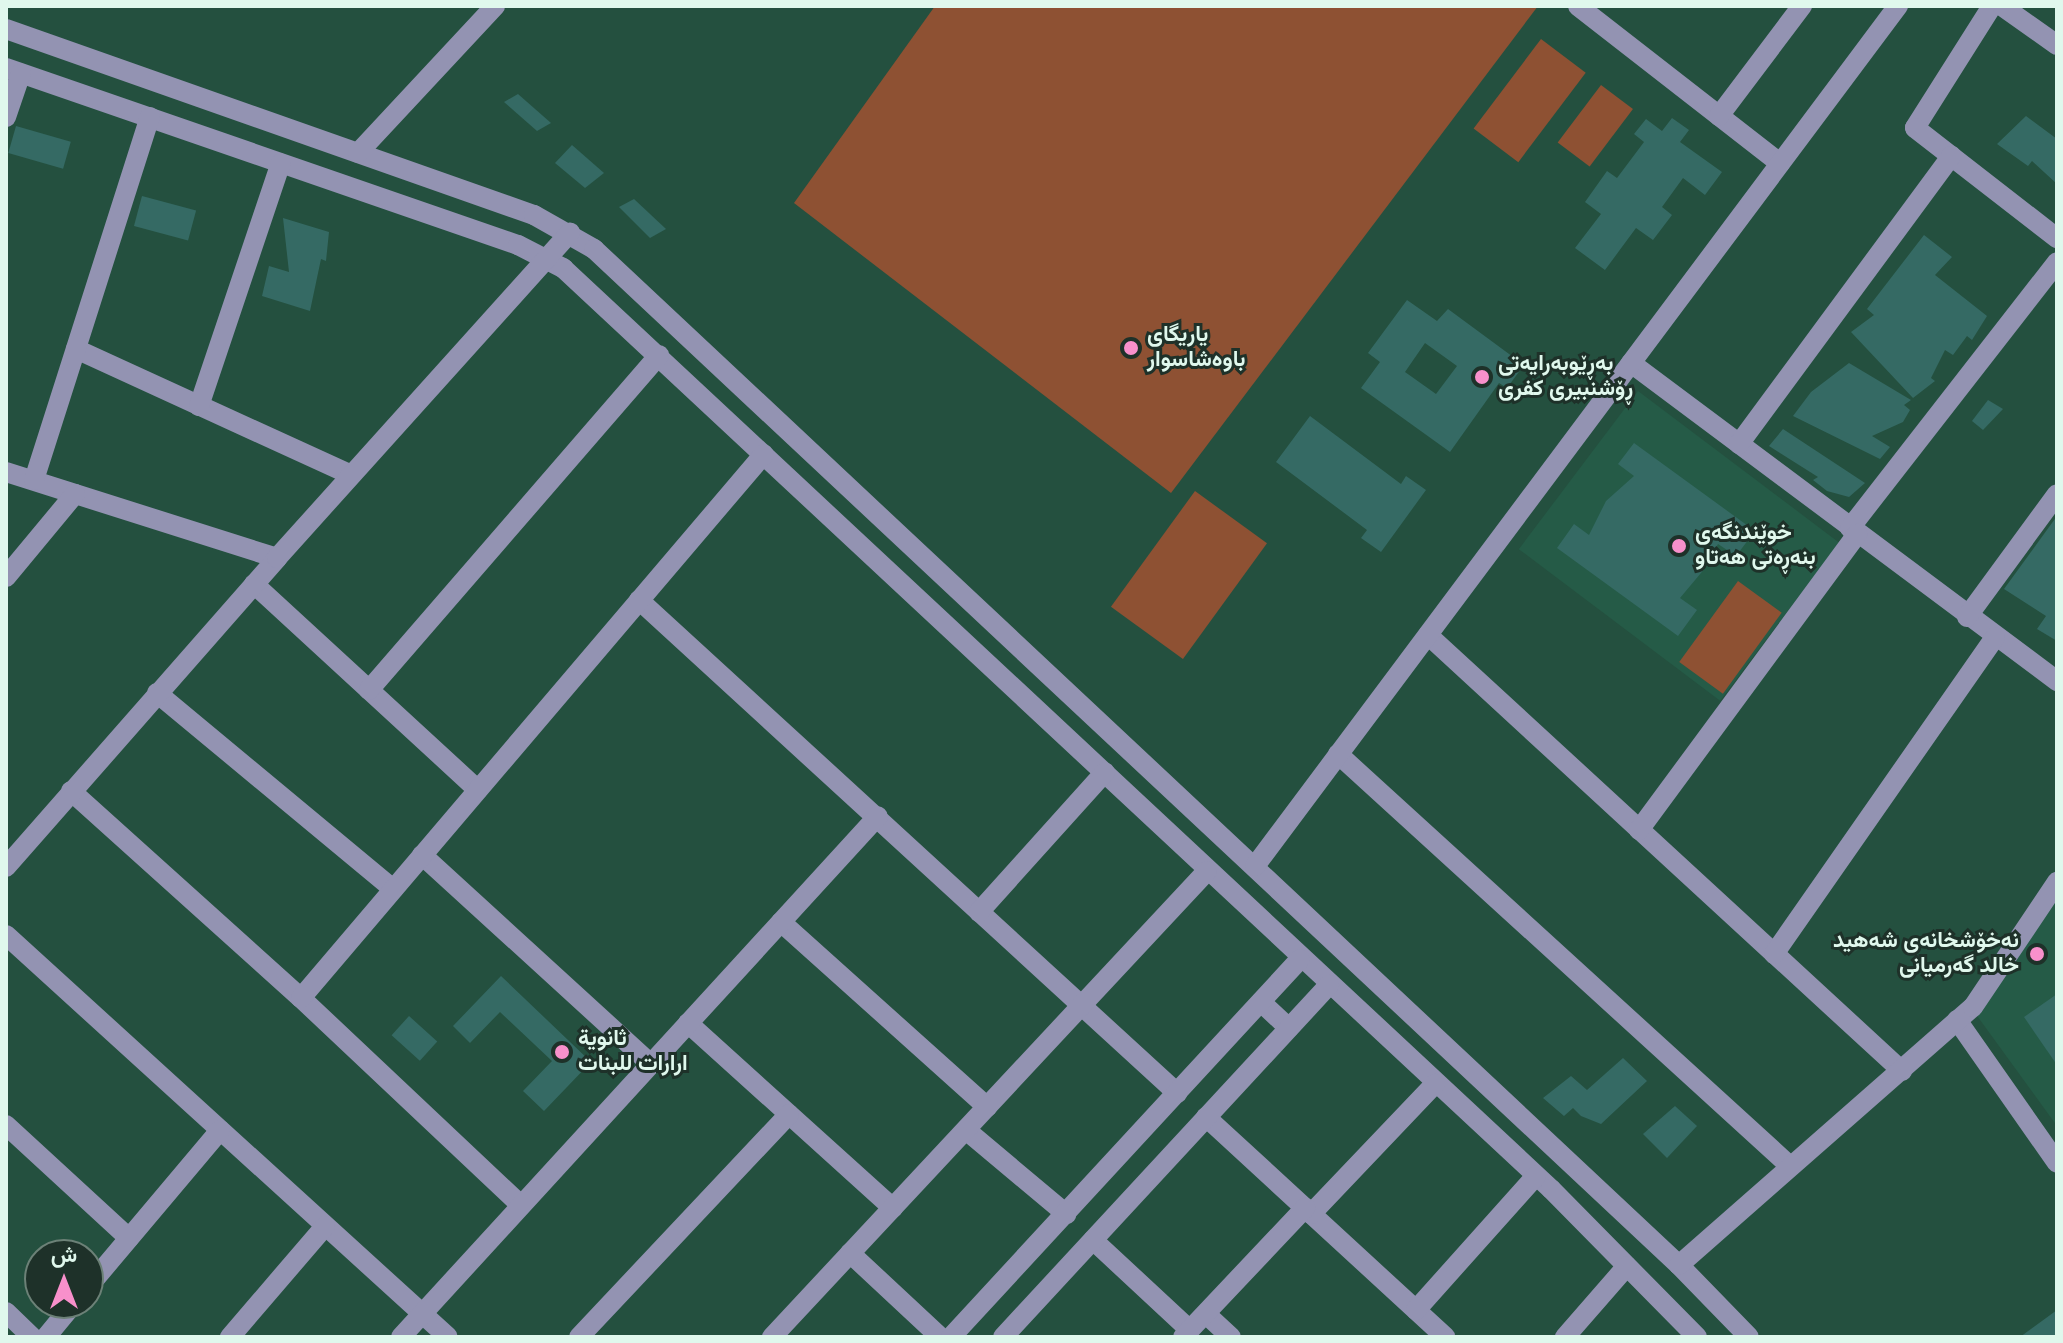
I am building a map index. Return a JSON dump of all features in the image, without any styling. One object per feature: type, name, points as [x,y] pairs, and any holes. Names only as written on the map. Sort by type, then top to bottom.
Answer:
[{"type":"street","points":[[358,153],[495,6]]},
{"type":"street","points":[[1578,6],[1780,163]]},
{"type":"street","points":[[1719,116],[1802,6]]},
{"type":"street","points":[[1255,866],[1898,6]]},
{"type":"street","points":[[1992,6],[1915,128],[2057,238]]},
{"type":"street","points":[[2002,6],[2057,45]]},
{"type":"street","points":[[6,29],[534,215],[570,233],[615,266],[1679,1265],[1749,1337]]},
{"type":"street","points":[[6,117],[14,71],[547,258],[578,280],[1105,772],[1300,959],[1536,1176],[1697,1337]]},
{"type":"street","points":[[34,480],[150,117]]},
{"type":"street","points":[[1739,444],[1951,156]]},
{"type":"street","points":[[199,406],[281,163]]},
{"type":"street","points":[[6,867],[277,558],[570,233]]},
{"type":"street","points":[[1639,830],[1854,531],[2057,262]]},
{"type":"street","points":[[76,349],[351,475]]},
{"type":"street","points":[[369,690],[659,355]]},
{"type":"street","points":[[1631,363],[1967,617],[2057,681]]},
{"type":"street","points":[[301,998],[764,454]]},
{"type":"street","points":[[6,472],[277,558]]},
{"type":"street","points":[[6,577],[75,494]]},
{"type":"street","points":[[1967,617],[2057,494]]},
{"type":"street","points":[[254,584],[478,790]]},
{"type":"street","points":[[639,600],[1177,1093]]},
{"type":"street","points":[[1428,635],[1902,1071]]},
{"type":"street","points":[[1774,954],[1995,637]]},
{"type":"street","points":[[157,693],[393,889]]},
{"type":"street","points":[[1338,754],[1790,1166]]},
{"type":"street","points":[[979,912],[1105,772]]},
{"type":"street","points":[[71,791],[301,998],[521,1205]]},
{"type":"street","points":[[1167,831],[1191,807]]},
{"type":"street","points":[[401,1337],[878,816]]},
{"type":"street","points":[[422,855],[651,1064]]},
{"type":"street","points":[[772,1337],[1207,871]]},
{"type":"street","points":[[1679,1265],[1973,1007],[2057,882]]},
{"type":"street","points":[[781,922],[987,1107]]},
{"type":"street","points":[[6,935],[448,1337]]},
{"type":"street","points":[[951,1337],[1300,959]]},
{"type":"street","points":[[1003,1337],[1329,985]]},
{"type":"street","points":[[1261,1002],[1289,1028]]},
{"type":"street","points":[[1389,1039],[1411,1014]]},
{"type":"street","points":[[1957,1020],[2057,1163]]},
{"type":"street","points":[[688,1023],[893,1208]]},
{"type":"street","points":[[1093,1240],[1187,1333],[1435,1084]]},
{"type":"street","points":[[579,1337],[789,1114]]},
{"type":"street","points":[[1206,1117],[1445,1337]]},
{"type":"street","points":[[6,1125],[129,1238]]},
{"type":"street","points":[[104,1268],[220,1130]]},
{"type":"street","points":[[966,1130],[1066,1214]]},
{"type":"street","points":[[1416,1310],[1536,1176]]},
{"type":"street","points":[[230,1337],[325,1226]]},
{"type":"street","points":[[850,1253],[940,1337]]},
{"type":"street","points":[[1565,1337],[1627,1266]]},
{"type":"street","points":[[6,1312],[32,1337]]},
{"type":"street","points":[[1206,1314],[1231,1337]]},
{"type":"street","points":[[46,1337],[61,1319]]},
{"type":"shaded area","name":"یاریگای باوەشاسوار","points":[[935,6],[1538,6],[1171,493],[794,203]]},
{"type":"shaded area","points":[[1541,39],[1586,73],[1518,162],[1474,128]]},
{"type":"shaded area","points":[[1601,85],[1633,109],[1590,167],[1558,143]]},
{"type":"shaded area","name":"خوێندنگەی بنەڕەتی هەتاو","points":[[1638,391],[1839,543],[1720,701],[1519,549]]},
{"type":"shaded area","points":[[1195,491],[1267,543],[1183,659],[1111,607]]},
{"type":"shaded area","points":[[1738,581],[1782,613],[1723,694],[1679,662]]},
{"type":"shaded area","name":"نەخۆشخانەی شەهید خالد گەرمیانی","points":[[2057,895],[2057,1126],[1975,1013]]},
{"type":"building","points":[[518,94],[551,123],[537,131],[504,102]]},
{"type":"building","points":[[2026,116],[2057,139],[2057,184],[2032,161],[2028,166],[1997,144]]},
{"type":"building","points":[[1672,118],[1689,130],[1680,142],[1722,172],[1705,195],[1683,178],[1662,207],[1672,215],[1653,240],[1636,228],[1605,270],[1575,248],[1601,214],[1585,202],[1607,171],[1617,178],[1644,142],[1634,134],[1646,119],[1662,131]]},
{"type":"building","points":[[16,126],[71,142],[63,169],[8,153]]},
{"type":"building","points":[[572,145],[604,173],[585,188],[555,163]]},
{"type":"building","points":[[142,196],[196,210],[188,240],[134,226]]},
{"type":"building","points":[[634,199],[666,229],[650,238],[619,207]]},
{"type":"building","points":[[283,218],[329,232],[326,261],[321,259],[310,311],[262,296],[269,266],[289,272]]},
{"type":"building","points":[[1924,235],[1952,257],[1935,275],[1987,316],[1972,340],[1967,336],[1953,355],[1945,350],[1931,378],[1935,381],[1913,398],[1851,332],[1874,315],[1867,309]]},
{"type":"building","name":"بەڕێوبەرایەتی ڕۆشنبیری کفری","points":[[1407,300],[1437,321],[1448,309],[1524,365],[1507,388],[1499,383],[1450,452],[1361,388],[1380,362],[1368,353]],"holes":[[[1425,343],[1457,366],[1436,394],[1405,372]]]},
{"type":"building","points":[[1849,363],[1911,400],[1904,405],[1910,410],[1903,422],[1872,436],[1890,447],[1880,459],[1793,416],[1811,392]]},
{"type":"building","points":[[1988,400],[2003,409],[1983,430],[1972,421]]},
{"type":"building","points":[[1310,416],[1401,484],[1406,476],[1426,490],[1381,552],[1361,538],[1367,530],[1276,462]]},
{"type":"building","points":[[1783,429],[1865,483],[1849,497],[1827,491],[1813,480],[1818,477],[1769,446]]},
{"type":"building","points":[[1634,443],[1755,531],[1736,556],[1718,544],[1706,567],[1680,598],[1697,610],[1678,636],[1557,548],[1574,524],[1589,535],[1606,501],[1634,476],[1618,464]]},
{"type":"building","points":[[2057,516],[2057,641],[2037,629],[2046,616],[2004,589]]},
{"type":"building","name":"ثانوية ارارات للبنات","points":[[501,976],[591,1062],[544,1111],[523,1091],[552,1061],[500,1012],[470,1043],[453,1026]]},
{"type":"building","points":[[2057,994],[2057,1065],[2024,1017]]},
{"type":"building","points":[[409,1016],[437,1041],[420,1061],[392,1035]]},
{"type":"building","points":[[1623,1058],[1647,1081],[1601,1124],[1581,1116],[1573,1108],[1564,1116],[1543,1098],[1571,1076],[1587,1090]]},
{"type":"building","points":[[1675,1106],[1697,1126],[1667,1158],[1643,1134]]},
{"type":"building","points":[[2057,1310],[2057,1337],[2020,1337]]},
{"type":"place","name":"یاریگای باوەشاسوار","points":[[1131,348]]},
{"type":"place","name":"بەڕێوبەرایەتی ڕۆشنبیری کفری","points":[[1482,377]]},
{"type":"place","name":"خوێندنگەی بنەڕەتی هەتاو","points":[[1679,546]]},
{"type":"place","name":"نەخۆشخانەی شەهید خالد گەرمیانی","points":[[2037,954]]},
{"type":"place","name":"ثانوية ارارات للبنات","points":[[562,1052]]}]
